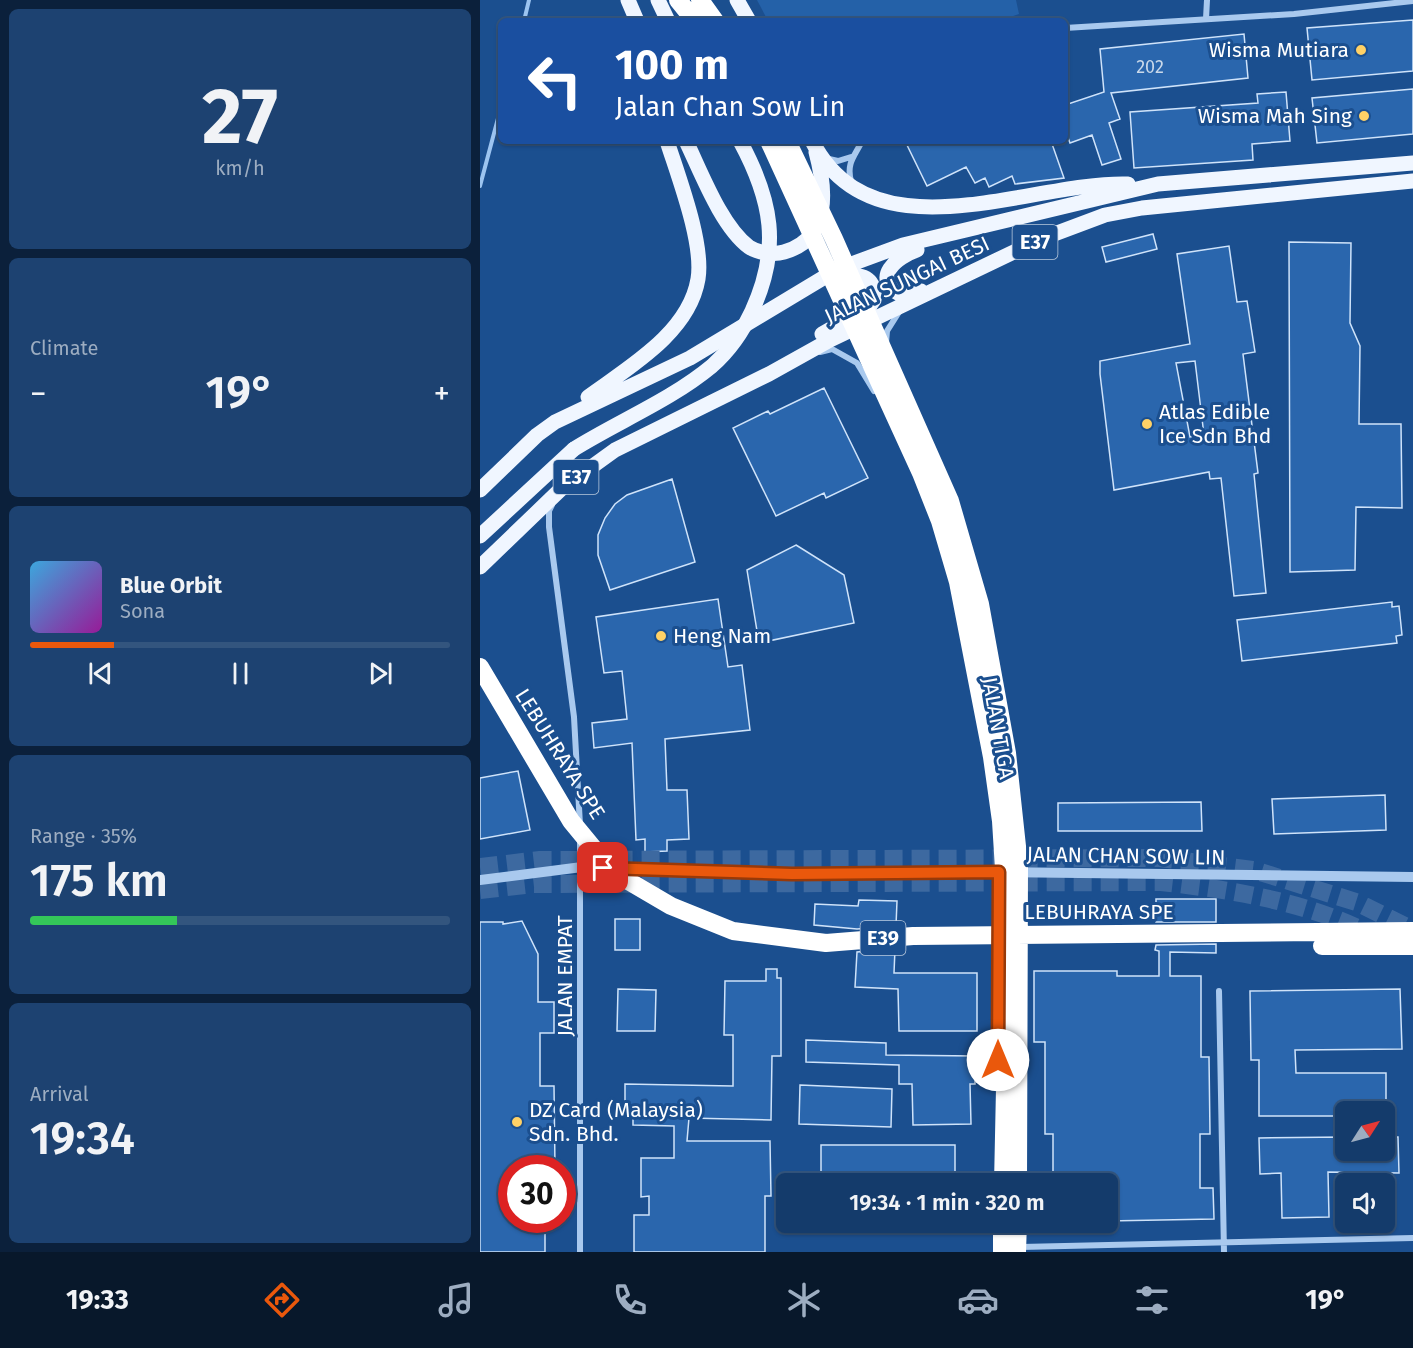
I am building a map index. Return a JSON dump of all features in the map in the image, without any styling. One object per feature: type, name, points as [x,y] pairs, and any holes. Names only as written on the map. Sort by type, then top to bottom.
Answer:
[{"type":"highway","points":[[678,0],[693,18]]},
{"type":"highway","points":[[700,0],[713,18]]},
{"type":"highway","points":[[771,144],[921,473],[940,521],[960,593],[992,756],[1001,821],[1004,869],[1006,1028],[1003,1173]]},
{"type":"highway","points":[[788,144],[834,239],[950,501],[980,604],[1012,783],[1019,865],[1020,1173]]},
{"type":"highway","name":"LEBUHRAYA SPE","points":[[480,667],[571,821],[613,872],[671,906],[733,931],[826,943],[913,936],[1413,931]]},
{"type":"highway","name":"LEBUHRAYA SPE","points":[[480,680],[565,825],[608,876],[668,913],[729,938],[782,950],[829,951],[914,944],[1413,946]]},
{"type":"highway","points":[[998,1251],[1000,1233]]},
{"type":"highway","points":[[1019,1233],[1020,1250]]},
{"type":"main road","points":[[626,0],[629,18]]},
{"type":"main road","points":[[626,0],[635,18]]},
{"type":"main road","points":[[658,0],[667,18]]},
{"type":"main road","points":[[738,0],[747,18]]},
{"type":"main road","points":[[555,422],[665,337],[689,307],[698,278],[697,247],[668,144]]},
{"type":"main road","points":[[688,144],[719,207],[739,236],[750,248],[776,254],[800,244],[811,235],[819,222],[824,195],[816,148]]},
{"type":"main road","points":[[480,536],[574,449],[687,384],[713,365],[744,328],[766,276],[771,239],[763,190],[741,144]]},
{"type":"main road","points":[[816,148],[853,188],[877,200],[916,207],[1024,198],[1119,183],[1158,184]]},
{"type":"main road","name":"JALAN SUNGAI BESI","points":[[480,490],[537,435],[555,422],[690,358],[838,269],[885,251],[1158,184],[1413,163]]},
{"type":"main road","name":"JALAN SUNGAI BESI","points":[[480,567],[561,489],[615,450],[830,340],[1002,258],[1074,227],[1105,215],[1133,210],[1413,181]]},
{"type":"main road","points":[[996,222],[903,255],[891,264],[888,276],[896,292],[901,295],[913,294],[1002,258]]},
{"type":"main road","points":[[690,411],[869,307],[874,300],[874,290],[865,276],[855,274],[758,319]]},
{"type":"street","points":[[1206,19],[1207,0]]},
{"type":"street","points":[[1068,28],[1294,14],[1413,1]]},
{"type":"street","points":[[853,188],[849,173],[851,157],[860,144]]},
{"type":"street","points":[[816,148],[838,161],[851,157]]},
{"type":"street","name":"JALAN TIGA","points":[[903,306],[887,331],[885,347],[944,477],[977,573],[1002,688],[1014,762],[1024,874],[1020,1173]]},
{"type":"street","name":"JALAN TIGA","points":[[799,357],[832,349],[857,363],[895,426],[916,475],[952,580],[993,785],[999,872],[997,1173]]},
{"type":"street","name":"JALAN EMPAT","points":[[561,489],[549,511],[549,527],[574,717],[582,867],[580,1252]]},
{"type":"street","name":"JALAN CHAN SOW LIN","points":[[480,880],[582,867],[792,874],[999,872],[1413,877]]},
{"type":"street","points":[[1219,991],[1224,1252]]},
{"type":"street","points":[[997,1233],[998,1251],[1413,1238]]},
{"type":"shaded area","points":[[757,0],[1016,0],[1019,14],[1008,18],[766,18]]},
{"type":"building","name":"Wisma Mutiara","points":[[1413,20],[1413,71],[1312,80],[1307,28]]},
{"type":"building","points":[[1244,34],[1248,78],[1111,93],[1120,119],[1109,123],[1121,159],[1102,165],[1092,135],[1070,143],[1068,137],[1068,104],[1104,92],[1100,49]]},
{"type":"building","name":"Wisma Mah Sing","points":[[1413,89],[1413,134],[1317,143],[1312,98]]},
{"type":"building","points":[[1286,92],[1290,141],[1252,144],[1253,160],[1134,168],[1130,112],[1258,103],[1257,94]]},
{"type":"building","points":[[906,144],[1052,144],[1064,178],[1015,184],[1012,176],[989,187],[985,178],[975,183],[966,167],[927,186]]},
{"type":"building","points":[[1153,234],[1157,249],[1106,262],[1102,247]]},
{"type":"building","points":[[1289,242],[1351,243],[1350,323],[1360,346],[1359,424],[1401,424],[1402,508],[1356,507],[1355,570],[1290,572]]},
{"type":"building","points":[[1229,246],[1237,302],[1247,301],[1255,352],[1243,354],[1258,473],[1254,474],[1266,593],[1234,596],[1221,478],[1210,479],[1209,472],[1114,490],[1100,361],[1190,344],[1177,254]],"holes":[[[1195,361],[1204,435],[1190,437],[1176,363]]]},
{"type":"building","points":[[824,388],[868,478],[826,498],[824,493],[776,516],[733,428],[768,411],[770,414]]},
{"type":"building","points":[[672,479],[695,562],[610,590],[598,555],[598,535],[605,518],[615,504],[627,495]]},
{"type":"building","points":[[796,545],[844,575],[854,623],[759,643],[747,570]]},
{"type":"building","points":[[718,599],[728,667],[742,665],[750,730],[665,739],[667,790],[687,790],[689,839],[667,840],[667,851],[645,852],[645,839],[636,840],[632,743],[594,748],[592,723],[627,719],[622,671],[604,673],[596,617]]},
{"type":"building","points":[[1392,602],[1392,607],[1399,606],[1402,635],[1396,636],[1397,643],[1242,661],[1237,620]]},
{"type":"building","points":[[518,771],[530,830],[480,839],[480,778]]},
{"type":"building","points":[[1385,795],[1386,830],[1274,834],[1272,799]]},
{"type":"building","points":[[1201,802],[1202,831],[1058,831],[1058,803]]},
{"type":"building","points":[[1156,899],[1216,899],[1216,922],[1156,922]]},
{"type":"building","points":[[859,900],[897,901],[896,926],[857,929],[814,925],[815,904],[858,906]]},
{"type":"building","points":[[615,919],[640,919],[640,950],[615,950]]},
{"type":"building","points":[[522,921],[538,954],[538,1002],[554,1002],[554,1033],[540,1033],[540,1086],[554,1086],[555,1155],[498,1155],[498,1233],[545,1233],[545,1252],[480,1252],[480,922],[503,922],[503,924]]},
{"type":"building","points":[[1216,944],[1216,953],[1170,952],[1170,976],[1201,976],[1201,1057],[1209,1057],[1210,1134],[1200,1134],[1200,1188],[1213,1188],[1214,1219],[1118,1221],[1118,1173],[1053,1173],[1053,1134],[1045,1134],[1045,1042],[1034,1042],[1034,971],[1117,971],[1117,976],[1159,976],[1159,951],[1155,950],[1156,945]]},
{"type":"building","points":[[895,949],[894,973],[977,973],[977,1031],[899,1031],[898,989],[855,987],[857,952]]},
{"type":"building","points":[[766,969],[777,969],[777,978],[781,978],[781,1056],[772,1056],[771,1120],[689,1118],[687,1141],[770,1141],[771,1196],[765,1196],[765,1252],[634,1252],[634,1215],[649,1215],[649,1196],[641,1197],[641,1158],[674,1158],[674,1126],[633,1125],[633,1117],[625,1116],[625,1084],[733,1086],[733,1035],[724,1035],[725,981],[766,981]]},
{"type":"building","points":[[618,989],[656,990],[655,1031],[617,1031]]},
{"type":"building","points":[[1400,989],[1402,1049],[1295,1050],[1296,1073],[1386,1073],[1386,1101],[1335,1101],[1335,1116],[1259,1116],[1259,1060],[1251,1060],[1250,991]]},
{"type":"building","points":[[806,1040],[886,1043],[886,1055],[975,1056],[975,1084],[970,1084],[971,1124],[913,1125],[912,1084],[899,1084],[899,1065],[806,1062]]},
{"type":"building","points":[[800,1085],[892,1089],[891,1127],[799,1124]]},
{"type":"building","points":[[1335,1137],[1335,1161],[1395,1161],[1395,1137],[1398,1137],[1399,1173],[1328,1172],[1329,1217],[1282,1218],[1281,1173],[1260,1174],[1259,1138]]},
{"type":"building","points":[[821,1145],[955,1145],[955,1173],[821,1173]]},
{"type":"waterway","points":[[525,18],[529,0]]},
{"type":"waterway","points":[[480,186],[498,118]]},
{"type":"tunnel","points":[[480,867],[540,860],[1160,858],[1254,870],[1356,902],[1413,930]]},
{"type":"tunnel","points":[[480,890],[534,884],[1161,882],[1267,898],[1319,913],[1368,933]]},
{"type":"place","name":"Wisma Mutiara","points":[[1361,50]]},
{"type":"place","name":"Wisma Mah Sing","points":[[1364,116]]},
{"type":"place","name":"Atlas Edible Ice Sdn Bhd","points":[[1147,424]]},
{"type":"place","name":"Heng Nam","points":[[661,636]]},
{"type":"place","name":"DZ Card (Malaysia) Sdn. Bhd.","points":[[517,1122]]},
{"type":"route","points":[[603,868],[792,874],[999,872],[998,1060]]}]
